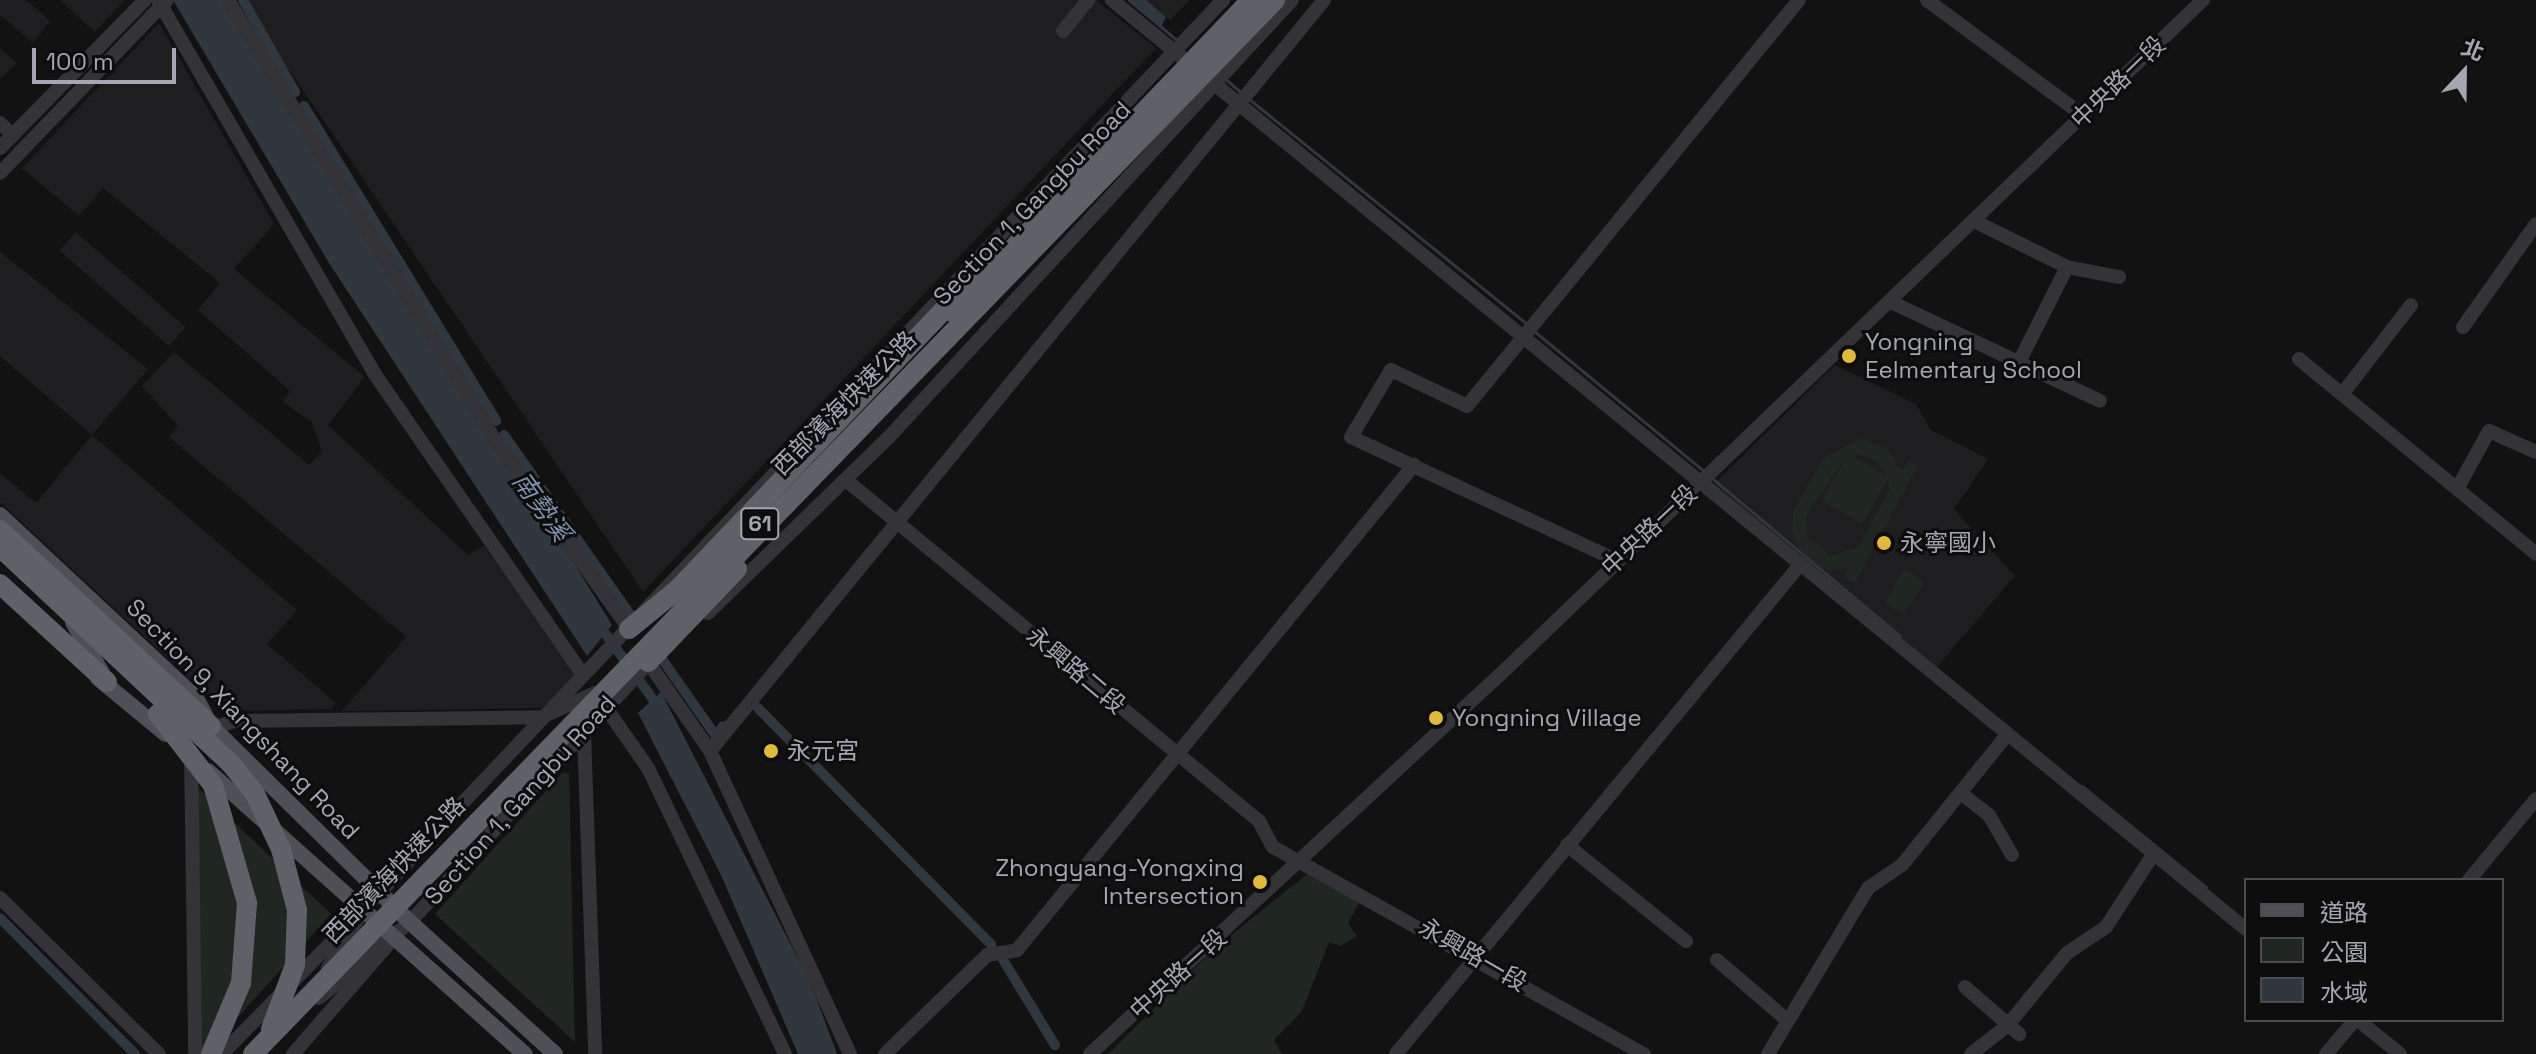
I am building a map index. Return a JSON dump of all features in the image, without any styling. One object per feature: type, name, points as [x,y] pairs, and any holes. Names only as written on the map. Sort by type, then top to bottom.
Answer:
[{"type":"highway","name":"西部濱海快速公路","points":[[240,1054],[1251,0]]},
{"type":"highway","name":"西部濱海快速公路","points":[[253,1054],[764,520],[1117,166],[1275,0]]},
{"type":"highway","points":[[629,629],[678,589],[1114,132],[1176,79]]},
{"type":"highway","points":[[648,662],[1117,166]]},
{"type":"highway","points":[[0,530],[211,726]]},
{"type":"highway","points":[[0,547],[255,794],[281,849],[297,910],[295,965],[260,1054]]},
{"type":"highway","points":[[0,566],[168,724],[213,785],[239,856],[248,930],[236,1000],[211,1054]]},
{"type":"highway","points":[[0,584],[107,682]]},
{"type":"main road","name":"Section 9, Xiangshang Road","points":[[0,515],[196,698],[211,726],[380,893],[555,1054]]},
{"type":"main road","points":[[0,555],[133,678],[211,726]]},
{"type":"main road","points":[[0,594],[107,682],[525,1054]]},
{"type":"main road","points":[[73,622],[107,682]]},
{"type":"street","points":[[0,148],[145,0]]},
{"type":"street","points":[[228,0],[493,437],[629,629]]},
{"type":"street","points":[[1063,31],[1088,0]]},
{"type":"street","points":[[1112,0],[1173,55],[1240,101],[1799,566],[2244,927]]},
{"type":"street","name":"Section 1, Gangbu Road","points":[[222,1054],[313,953],[363,911],[542,717],[629,629],[1223,0]]},
{"type":"street","name":"Section 1, Gangbu Road","points":[[542,717],[567,711],[613,681],[1264,0]]},
{"type":"street","name":"Section 1, Gangbu Road","points":[[260,1054],[283,1029],[410,922],[584,733],[604,705],[846,480],[1292,0]]},
{"type":"street","points":[[710,751],[901,524],[1324,0]]},
{"type":"street","points":[[1616,560],[1351,437],[1391,370],[1467,406],[1799,0]]},
{"type":"street","points":[[1927,0],[2084,116]]},
{"type":"street","name":"中央路一段","points":[[1090,1054],[1300,864],[1616,560],[1891,302],[2203,0]]},
{"type":"street","points":[[0,173],[163,2],[374,373],[583,675]]},
{"type":"street","points":[[0,123],[13,135]]},
{"type":"street","points":[[1974,221],[2067,267],[2119,277]]},
{"type":"street","points":[[2463,327],[2536,224]]},
{"type":"street","points":[[2020,360],[2067,267]]},
{"type":"street","points":[[1891,302],[2020,360],[2100,401]]},
{"type":"street","points":[[2343,393],[2411,305]]},
{"type":"street","points":[[2299,359],[2536,554]]},
{"type":"street","points":[[2457,489],[2489,431],[2536,452]]},
{"type":"street","points":[[885,1054],[987,955],[1017,950],[1414,465]]},
{"type":"street","name":"永興路二段","points":[[846,480],[1177,754],[1300,864]]},
{"type":"street","points":[[1396,1054],[1799,566]]},
{"type":"street","name":"Section 1, Gangbu Road","points":[[648,662],[706,585]]},
{"type":"street","points":[[648,662],[710,751],[850,1054]]},
{"type":"street","points":[[604,705],[648,768],[785,1054]]},
{"type":"street","points":[[195,1054],[190,755],[211,726],[542,717]]},
{"type":"street","points":[[584,733],[595,1054]]},
{"type":"street","points":[[1768,1054],[1868,888],[1881,880],[1962,794],[2007,735]]},
{"type":"street","points":[[1962,794],[1989,815],[2012,855]]},
{"type":"street","points":[[2471,878],[2536,799]]},
{"type":"street","points":[[1567,845],[1686,941]]},
{"type":"street","points":[[1971,1054],[2013,1030],[2067,953],[2106,927],[2154,853]]},
{"type":"street","name":"永興路一段","points":[[1300,864],[1322,869],[1644,1054]]},
{"type":"street","points":[[0,898],[159,1054]]},
{"type":"street","name":"Section 1, Gangbu Road","points":[[283,1029],[363,911]]},
{"type":"street","name":"Section 1, Gangbu Road","points":[[293,1054],[369,975],[393,938]]},
{"type":"street","points":[[1717,960],[1787,1020]]},
{"type":"street","points":[[1965,987],[2013,1030]]},
{"type":"street","points":[[2326,1054],[2355,1022]]},
{"type":"street","points":[[2360,1022],[2400,1054]]},
{"type":"shaded area","points":[[0,0],[26,0],[50,21],[33,43],[0,15]]},
{"type":"shaded area","points":[[60,0],[125,0],[95,32]]},
{"type":"shaded area","points":[[242,0],[1096,0],[1156,48],[643,592]]},
{"type":"shaded area","points":[[1146,0],[1190,0],[1170,20]]},
{"type":"shaded area","points":[[159,23],[274,224],[234,269],[365,377],[328,425],[468,555],[484,546],[577,672],[548,708],[342,711],[406,637],[169,437],[178,426],[142,386],[174,352],[309,465],[322,452],[312,422],[283,402],[290,391],[198,310],[220,283],[103,188],[79,216],[22,168]]},
{"type":"shaded area","points":[[0,48],[17,63],[0,79]]},
{"type":"shaded area","points":[[76,232],[185,327],[169,346],[60,251]]},
{"type":"shaded area","points":[[0,252],[148,369],[92,435],[0,356]]},
{"type":"shaded area","name":"永寧國小","points":[[1835,365],[1916,404],[1931,430],[1988,459],[1954,509],[2015,576],[1935,669],[1714,484]]},
{"type":"shaded area","points":[[92,435],[297,610],[267,644],[335,702],[331,709],[224,711],[0,502],[0,473],[36,503]]},
{"type":"green space","points":[[1860,438],[1887,448],[1902,471],[1909,460],[1918,466],[1855,583],[1845,577],[1847,569],[1827,570],[1803,557],[1792,532],[1793,511],[1823,459]],"holes":[[[1859,454],[1878,462],[1887,476],[1851,456]],[[1845,458],[1822,501],[1862,524],[1888,479],[1889,490],[1859,547],[1830,556],[1807,536],[1806,516]]]},
{"type":"green space","points":[[1904,568],[1925,584],[1903,614],[1885,603]]},
{"type":"green space","points":[[563,772],[569,774],[575,1042],[435,914]]},
{"type":"green space","points":[[195,785],[331,914],[205,1054],[197,1054]]},
{"type":"green space","points":[[1311,871],[1360,901],[1348,923],[1357,936],[1341,946],[1329,942],[1302,1011],[1274,1040],[1282,1054],[1108,1054],[1214,949]]},
{"type":"water","points":[[173,0],[228,0],[612,625],[587,656],[329,263]]},
{"type":"water","points":[[1129,0],[1146,0],[1166,17],[1161,27]]},
{"type":"water","points":[[661,692],[811,984],[837,1054],[798,1054],[721,875],[638,713]]},
{"type":"waterway","points":[[243,0],[295,92]]},
{"type":"waterway","points":[[1129,0],[1178,41]]},
{"type":"waterway","points":[[1224,78],[1243,94]]},
{"type":"waterway","points":[[1249,99],[1529,326]]},
{"type":"waterway","points":[[304,106],[496,421]]},
{"type":"waterway","points":[[1534,331],[1704,471]]},
{"type":"waterway","points":[[504,435],[631,616]]},
{"type":"waterway","points":[[1713,479],[1900,636]]},
{"type":"waterway","name":"南勢溪","points":[[599,625],[660,709]]},
{"type":"waterway","points":[[662,659],[716,736],[723,726]]},
{"type":"waterway","points":[[758,708],[991,944]]},
{"type":"waterway","points":[[2082,786],[2206,887]]},
{"type":"waterway","points":[[0,918],[135,1054]]},
{"type":"waterway","points":[[1002,958],[1055,1045]]},
{"type":"place","name":"Yongning Eelmentary School","points":[[1849,356]]},
{"type":"place","name":"永寧國小","points":[[1884,543]]},
{"type":"place","name":"Yongning Village","points":[[1436,718]]},
{"type":"place","name":"永元宮","points":[[771,751]]},
{"type":"place","name":"Zhongyang-Yongxing Intersection","points":[[1260,882]]}]
